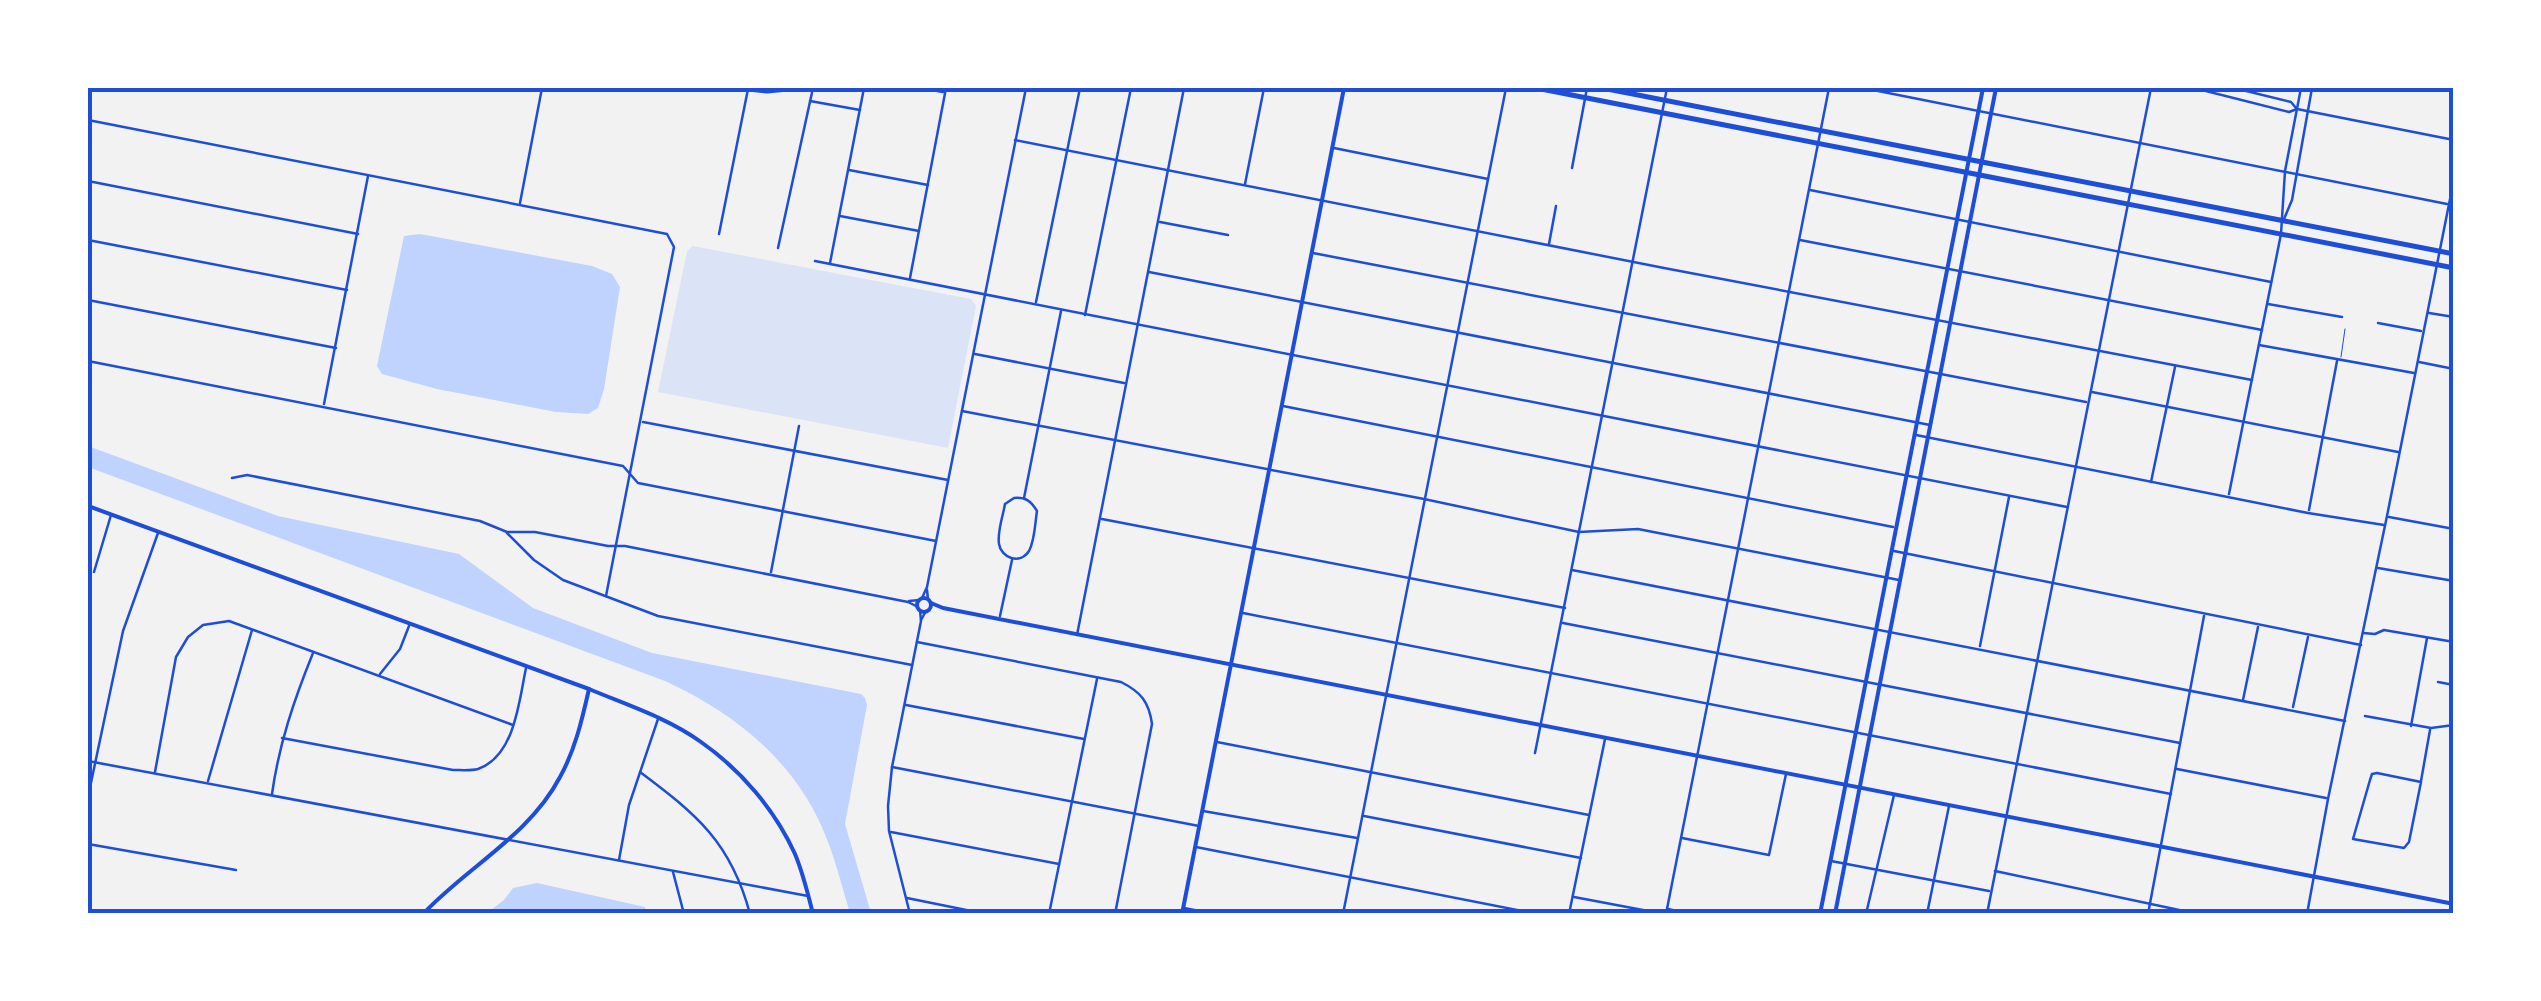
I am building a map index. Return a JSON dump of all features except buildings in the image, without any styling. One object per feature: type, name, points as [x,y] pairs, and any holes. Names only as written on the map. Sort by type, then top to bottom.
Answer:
[{"type":"main road","points":[[740,88],[801,90]]},
{"type":"main road","points":[[1536,88],[2454,268]]},
{"type":"main road","points":[[1602,88],[2454,254]]},
{"type":"main road","points":[[1732,126],[1734,114]]},
{"type":"main road","points":[[1900,158],[1902,147]]},
{"type":"main road","points":[[2046,188],[2058,182],[2083,182]]},
{"type":"main road","points":[[2203,218],[2206,205]]},
{"type":"main road","points":[[2358,249],[2361,236]]},
{"type":"street","points":[[519,204],[542,88]]},
{"type":"street","points":[[719,234],[748,88]]},
{"type":"street","points":[[778,248],[813,88]]},
{"type":"street","points":[[829,264],[864,88]]},
{"type":"street","points":[[910,280],[946,90],[920,88]]},
{"type":"street","points":[[910,914],[889,831],[892,767],[1026,88]]},
{"type":"street","points":[[1036,305],[1080,88]]},
{"type":"street","points":[[1085,315],[1131,88]]},
{"type":"street","points":[[1077,634],[1184,88]]},
{"type":"street","points":[[1245,186],[1264,88]]},
{"type":"street","points":[[1215,914],[1182,910],[1344,88]]},
{"type":"street","points":[[1343,914],[1506,88]]},
{"type":"street","points":[[1572,168],[1587,88]]},
{"type":"street","points":[[1535,753],[1667,88]]},
{"type":"street","points":[[1666,912],[1829,88]]},
{"type":"street","points":[[1863,88],[2449,205]]},
{"type":"street","points":[[1820,914],[1983,88]]},
{"type":"street","points":[[1835,914],[1996,88]]},
{"type":"street","points":[[1986,914],[2151,88]]},
{"type":"street","points":[[2194,88],[2289,112],[2297,109],[2454,140]]},
{"type":"street","points":[[2226,96],[2231,88],[2290,102],[2297,109]]},
{"type":"street","points":[[2283,220],[2285,171],[2301,88]]},
{"type":"street","points":[[2228,496],[2312,88]]},
{"type":"street","points":[[801,90],[808,100],[860,110]]},
{"type":"street","points":[[88,120],[667,234],[674,247],[606,596]]},
{"type":"street","points":[[1015,140],[2252,380]]},
{"type":"street","points":[[1332,148],[1488,180]]},
{"type":"street","points":[[848,169],[928,185]]},
{"type":"street","points":[[324,407],[369,174]]},
{"type":"street","points":[[2306,914],[2454,180]]},
{"type":"street","points":[[88,181],[358,234]]},
{"type":"street","points":[[1809,190],[2271,282]]},
{"type":"street","points":[[1548,245],[1556,206]]},
{"type":"street","points":[[839,215],[919,231]]},
{"type":"street","points":[[1158,222],[1228,234]]},
{"type":"street","points":[[88,240],[348,290]]},
{"type":"street","points":[[1798,240],[2262,330]]},
{"type":"street","points":[[1312,252],[2088,402]]},
{"type":"street","points":[[815,262],[2067,507]]},
{"type":"street","points":[[1149,272],[1931,425]]},
{"type":"street","points":[[88,300],[336,348]]},
{"type":"street","points":[[2267,303],[2342,317]]},
{"type":"street","points":[[1024,498],[1062,310]]},
{"type":"street","points":[[2428,312],[2454,318]]},
{"type":"street","points":[[2378,323],[2424,331]]},
{"type":"street","points":[[2258,344],[2415,374]]},
{"type":"street","points":[[973,354],[1127,384]]},
{"type":"street","points":[[2308,513],[2339,360]]},
{"type":"street","points":[[88,362],[622,466],[638,483],[936,541]]},
{"type":"street","points":[[2418,362],[2454,369]]},
{"type":"street","points":[[2150,482],[2175,366]]},
{"type":"street","points":[[2090,392],[2399,453]]},
{"type":"street","points":[[1281,406],[1897,528]]},
{"type":"street","points":[[962,411],[1579,532],[1638,529],[1901,580]]},
{"type":"street","points":[[642,422],[948,480]]},
{"type":"street","points":[[770,574],[798,426]]},
{"type":"street","points":[[1916,434],[2386,526]]},
{"type":"street","points":[[232,478],[247,475],[480,522],[507,532],[535,532],[770,574],[2454,904]]},
{"type":"street","points":[[1979,649],[2009,496]]},
{"type":"street","points":[[1014,498],[1024,498],[1037,511],[1030,550],[1012,559],[999,548],[1005,504],[1014,498]]},
{"type":"street","points":[[88,506],[589,689],[699,740],[733,766],[762,800],[794,854],[813,914]]},
{"type":"street","points":[[94,572],[111,513]]},
{"type":"street","points":[[2388,516],[2454,529]]},
{"type":"street","points":[[1100,518],[1565,608]]},
{"type":"street","points":[[88,797],[123,631],[159,530]]},
{"type":"street","points":[[507,532],[534,560],[563,580],[658,616],[912,665]]},
{"type":"street","points":[[1892,551],[2360,645]]},
{"type":"street","points":[[999,620],[1012,559]]},
{"type":"street","points":[[2377,568],[2454,581]]},
{"type":"street","points":[[1572,570],[2346,721]]},
{"type":"street","points":[[1242,612],[2171,794]]},
{"type":"street","points":[[2148,914],[2204,615]]},
{"type":"street","points":[[154,774],[176,657],[188,637],[203,624],[229,621],[513,725]]},
{"type":"street","points":[[1561,622],[2180,743]]},
{"type":"street","points":[[379,676],[400,649],[410,624]]},
{"type":"street","points":[[2242,700],[2258,625]]},
{"type":"street","points":[[208,784],[253,629]]},
{"type":"street","points":[[2363,633],[2384,630],[2454,642]]},
{"type":"street","points":[[2292,710],[2308,635]]},
{"type":"street","points":[[2411,726],[2428,636]]},
{"type":"street","points":[[916,642],[1122,682],[1144,696],[1152,724],[1115,914]]},
{"type":"street","points":[[272,796],[291,706],[314,652]]},
{"type":"street","points":[[282,738],[453,770],[475,770],[492,761],[503,748],[513,725],[526,667]]},
{"type":"street","points":[[1050,914],[1097,678]]},
{"type":"street","points":[[2438,682],[2454,685]]},
{"type":"street","points":[[423,914],[541,806],[572,752],[589,689]]},
{"type":"street","points":[[904,704],[1085,739]]},
{"type":"street","points":[[2365,716],[2430,728],[2454,724]]},
{"type":"street","points":[[619,860],[629,805],[658,718]]},
{"type":"street","points":[[2421,782],[2372,774],[2353,839],[2407,847],[2421,782],[2430,728]]},
{"type":"street","points":[[1570,914],[1605,738]]},
{"type":"street","points":[[1216,742],[1590,815]]},
{"type":"street","points":[[88,761],[808,896]]},
{"type":"street","points":[[892,767],[1199,826]]},
{"type":"street","points":[[2176,768],[2328,798]]},
{"type":"street","points":[[640,772],[686,806],[712,833],[728,858],[750,914]]},
{"type":"street","points":[[1680,838],[1769,855],[1787,773]]},
{"type":"street","points":[[1866,914],[1894,794]]},
{"type":"street","points":[[1927,914],[1949,805]]},
{"type":"street","points":[[1202,810],[1357,838]]},
{"type":"street","points":[[1362,816],[1580,858]]},
{"type":"street","points":[[889,831],[1059,864]]},
{"type":"street","points":[[88,844],[236,870]]},
{"type":"street","points":[[1195,847],[1536,914]]},
{"type":"street","points":[[1831,861],[1991,892]]},
{"type":"street","points":[[673,870],[684,914]]},
{"type":"street","points":[[1995,871],[2198,914]]},
{"type":"street","points":[[1573,896],[1690,914]]},
{"type":"street","points":[[906,897],[986,914]]},
{"type":"lane","points":[[2339,360],[2345,328]]},
{"type":"shaded area","points":[[693,246],[971,299],[976,306],[948,448],[658,392],[687,251]]},
{"type":"water","points":[[420,234],[592,266],[612,274],[620,287],[598,408],[588,414],[556,412],[382,374],[377,366],[404,236]]},
{"type":"water","points":[[88,446],[278,516],[459,554],[533,608],[652,653],[861,694],[867,705],[845,824],[871,913],[850,913],[826,836],[793,778],[756,739],[713,707],[665,681],[88,467]]},
{"type":"water","points":[[537,883],[645,907],[646,913],[487,913],[513,888]]}]
